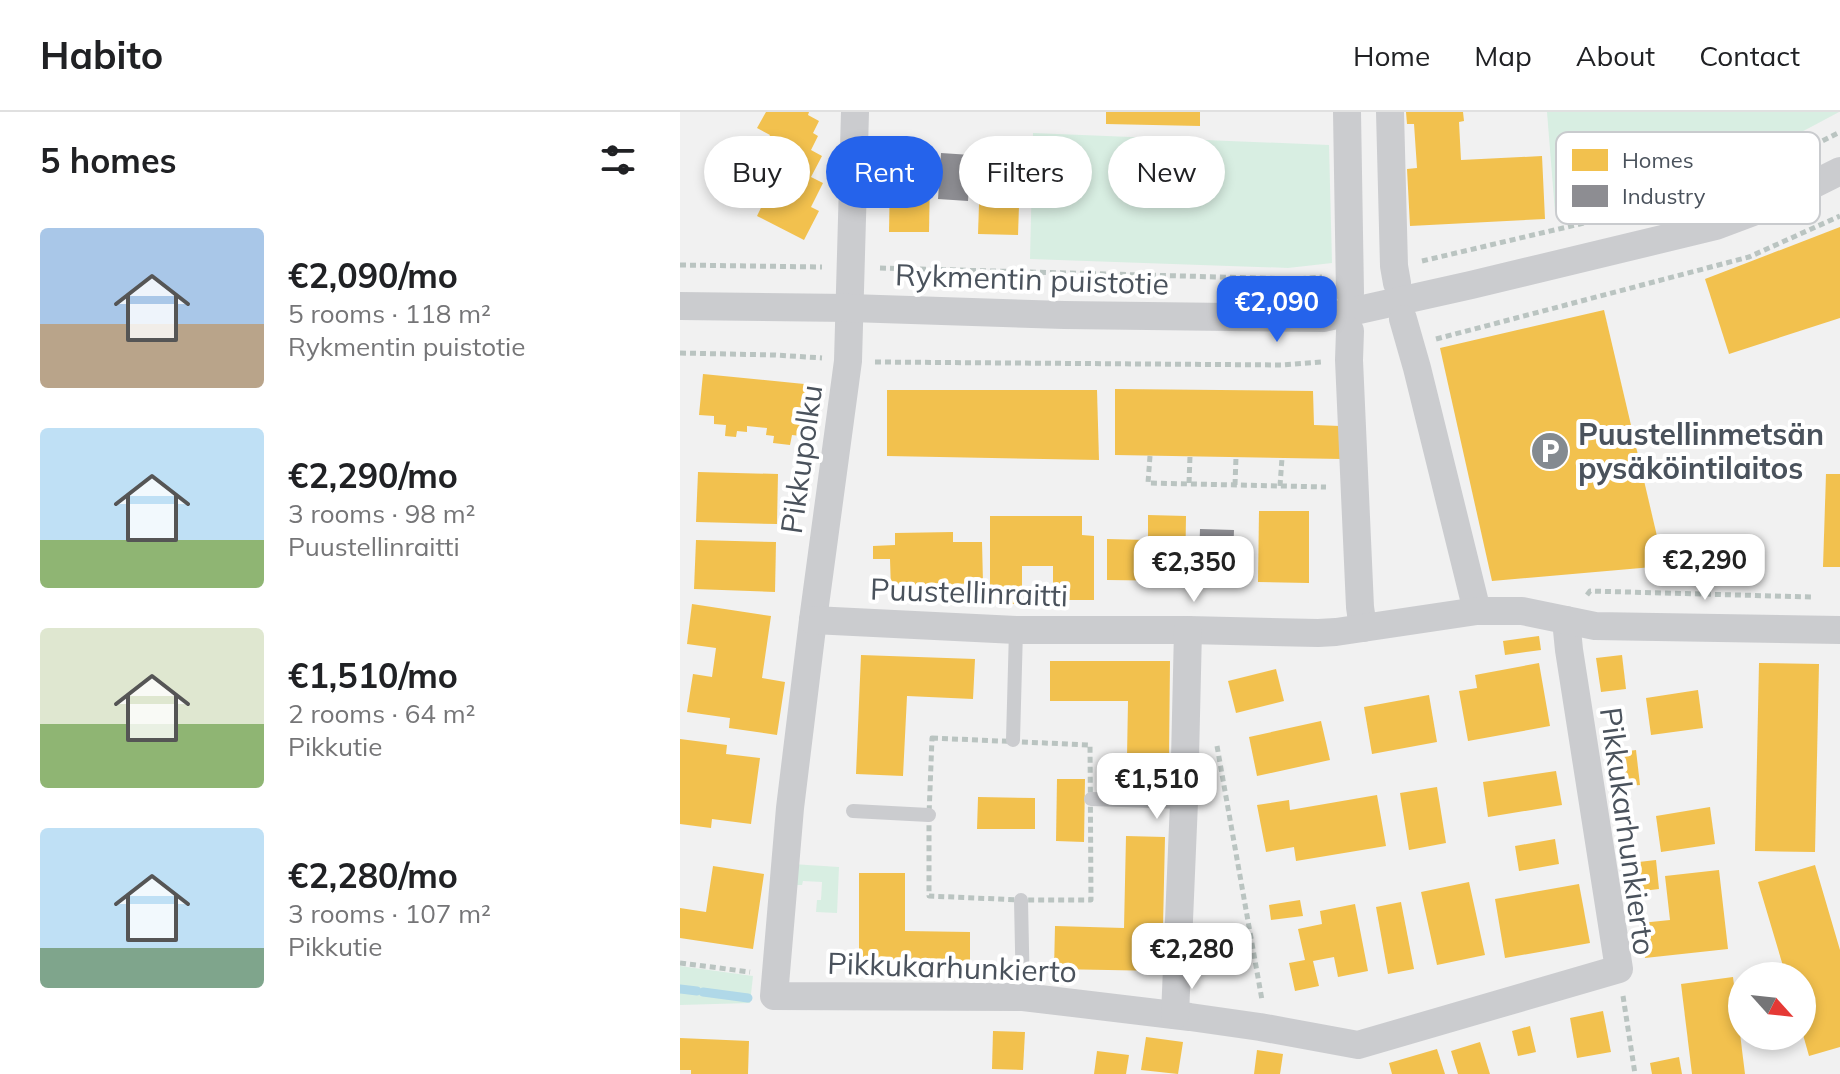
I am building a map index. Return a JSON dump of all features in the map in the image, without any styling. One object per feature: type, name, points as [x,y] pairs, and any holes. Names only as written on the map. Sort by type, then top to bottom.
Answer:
[{"type":"street","name":"Pikkupolku","points":[[813,620],[848,361],[855,112]]},
{"type":"street","points":[[1347,112],[1350,293]]},
{"type":"street","points":[[1390,112],[1397,283]]},
{"type":"street","name":"Rykmentin puistotie","points":[[1820,181],[1840,171]]},
{"type":"street","name":"Rykmentin puistotie","points":[[680,306],[1323,318],[1721,224]]},
{"type":"street","points":[[1403,319],[1477,611]]},
{"type":"street","points":[[1350,331],[1363,628]]},
{"type":"street","name":"Puustellinraitti","points":[[813,620],[1016,630],[1318,633],[1477,611],[1522,611],[1595,626],[1840,630]]},
{"type":"street","name":"Pikkukarhunkierto","points":[[813,620],[790,808],[774,996],[1023,997],[1260,1027],[1358,1045],[1619,969],[1566,620]]},
{"type":"street","points":[[1175,1015],[1188,630]]},
{"type":"lane","points":[[1013,740],[1016,630]]},
{"type":"lane","points":[[1091,799],[1184,802]]},
{"type":"lane","points":[[853,811],[929,815]]},
{"type":"lane","points":[[1021,900],[1023,997]]},
{"type":"path","points":[[680,265],[852,267]]},
{"type":"path","points":[[680,353],[775,355],[848,361]]},
{"type":"path","points":[[1150,456],[1148,483],[1355,488]]},
{"type":"path","points":[[1189,483],[1190,456]]},
{"type":"path","points":[[1235,485],[1236,457]]},
{"type":"path","points":[[1280,486],[1282,458]]},
{"type":"path","points":[[932,738],[1090,745],[1091,799],[1091,900],[929,896],[932,738]]},
{"type":"path","points":[[1217,743],[1263,1002]]},
{"type":"path","points":[[680,963],[762,974]]},
{"type":"path","points":[[1619,969],[1635,1074]]},
{"type":"green space","points":[[1547,112],[1839,112],[1802,132],[1556,132],[1555,212]]},
{"type":"green space","points":[[1033,133],[1108,136],[1108,208],[1225,208],[1225,141],[1329,145],[1332,263],[1288,268],[1030,259],[1031,208],[1092,208],[1092,136],[1033,136]]},
{"type":"green space","points":[[792,864],[839,867],[837,913],[816,912],[817,900],[821,900],[822,882],[803,881],[802,885],[791,885]]},
{"type":"green space","points":[[680,966],[753,976],[750,1003],[680,1005]]},
{"type":"building: Homes","points":[[766,112],[809,112],[808,115],[819,121],[813,133],[818,136],[811,150],[822,156],[811,177],[823,183],[811,207],[819,211],[804,240],[757,216],[761,208],[810,208],[810,136],[770,136],[757,128]]},
{"type":"building: Homes","points":[[1106,112],[1200,112],[1200,126],[1106,124]]},
{"type":"building: Homes","points":[[1406,112],[1463,112],[1464,121],[1459,122],[1461,160],[1542,156],[1545,219],[1410,226],[1407,169],[1417,168],[1414,124],[1407,124]]},
{"type":"building: Homes","points":[[889,208],[929,208],[929,232],[889,232]]},
{"type":"building: Homes","points":[[979,208],[1019,208],[1018,235],[978,234]]},
{"type":"building: Homes","points":[[1840,227],[1840,318],[1729,354],[1705,279]]},
{"type":"building: Homes","name":"Puustellinmetsän pysäköintilaitos","points":[[1604,310],[1664,566],[1492,581],[1440,348]]},
{"type":"building: Homes","points":[[703,374],[814,385],[810,430],[802,429],[801,436],[792,435],[790,445],[773,443],[774,436],[766,435],[767,428],[747,426],[747,432],[737,431],[736,437],[725,436],[726,425],[714,424],[714,416],[699,415]]},
{"type":"building: Homes","points":[[1115,389],[1313,391],[1314,425],[1340,426],[1342,459],[1115,455]]},
{"type":"building: Homes","points":[[887,390],[1097,390],[1099,460],[887,456]]},
{"type":"building: Homes","points":[[698,472],[778,474],[777,524],[696,522]]},
{"type":"building: Homes","points":[[1826,474],[1840,474],[1840,567],[1823,567]]},
{"type":"building: Homes","points":[[1259,511],[1309,511],[1309,583],[1258,582]]},
{"type":"building: Homes","points":[[1148,515],[1186,516],[1185,581],[1107,580],[1107,539],[1148,540]]},
{"type":"building: Homes","points":[[990,516],[1082,516],[1082,535],[1094,536],[1094,600],[1053,600],[1053,566],[1022,566],[1022,604],[990,604]]},
{"type":"building: Homes","points":[[953,532],[953,542],[982,542],[983,583],[953,584],[953,589],[891,591],[890,559],[873,559],[873,546],[895,545],[895,533]]},
{"type":"building: Homes","points":[[696,540],[776,542],[775,592],[694,589]]},
{"type":"building: Homes","points":[[692,604],[771,616],[762,678],[785,682],[777,735],[729,728],[730,718],[687,712],[693,674],[712,677],[716,648],[687,644]]},
{"type":"building: Homes","points":[[1539,636],[1541,650],[1505,655],[1503,641]]},
{"type":"building: Homes","points":[[861,655],[975,659],[973,699],[907,696],[903,776],[856,774]]},
{"type":"building: Homes","points":[[1622,655],[1626,689],[1601,692],[1596,658]]},
{"type":"building: Homes","points":[[1050,661],[1170,661],[1169,757],[1127,757],[1128,701],[1050,701]]},
{"type":"building: Homes","points":[[1539,663],[1550,726],[1468,741],[1459,691],[1477,688],[1475,675]]},
{"type":"building: Homes","points":[[1759,663],[1819,664],[1815,852],[1755,851]]},
{"type":"building: Homes","points":[[1276,669],[1284,701],[1236,713],[1228,681]]},
{"type":"building: Homes","points":[[1698,690],[1703,728],[1651,735],[1646,698]]},
{"type":"building: Homes","points":[[1429,695],[1437,742],[1372,754],[1364,707]]},
{"type":"building: Homes","points":[[1321,721],[1330,760],[1257,776],[1249,737]]},
{"type":"building: Homes","points":[[680,739],[727,745],[726,754],[760,758],[751,824],[712,819],[711,828],[680,824]]},
{"type":"building: Homes","points":[[1636,750],[1640,785],[1617,787],[1613,753]]},
{"type":"building: Homes","points":[[1556,771],[1562,805],[1488,817],[1483,782]]},
{"type":"building: Homes","points":[[1057,779],[1085,779],[1084,842],[1056,841]]},
{"type":"building: Homes","points":[[1437,787],[1446,843],[1409,850],[1400,793]]},
{"type":"building: Homes","points":[[1377,795],[1386,846],[1296,861],[1294,847],[1266,852],[1257,805],[1289,800],[1290,810]]},
{"type":"building: Homes","points":[[978,797],[1035,798],[1035,829],[977,829]]},
{"type":"building: Homes","points":[[1710,807],[1715,844],[1661,852],[1656,816]]},
{"type":"building: Homes","points":[[1126,836],[1165,837],[1162,971],[1054,969],[1055,926],[1124,928]]},
{"type":"building: Homes","points":[[1555,839],[1559,864],[1519,871],[1515,846]]},
{"type":"building: Homes","points":[[1656,860],[1659,889],[1634,892],[1630,863]]},
{"type":"building: Homes","points":[[1815,865],[1840,950],[1840,1047],[1809,1056],[1807,1050],[1816,1050],[1816,962],[1782,962],[1758,882]]},
{"type":"building: Homes","points":[[713,866],[764,874],[753,949],[680,938],[680,908],[706,912]]},
{"type":"building: Homes","points":[[1719,870],[1728,949],[1645,958],[1641,923],[1670,920],[1665,876]]},
{"type":"building: Homes","points":[[859,873],[905,873],[905,931],[970,932],[970,967],[859,967]]},
{"type":"building: Homes","points":[[1469,882],[1485,955],[1437,965],[1421,892]]},
{"type":"building: Homes","points":[[1579,884],[1590,943],[1505,958],[1495,899]]},
{"type":"building: Homes","points":[[1300,900],[1303,916],[1271,920],[1269,905]]},
{"type":"building: Homes","points":[[1401,902],[1414,969],[1388,974],[1376,907]]},
{"type":"building: Homes","points":[[1355,904],[1368,971],[1338,977],[1334,957],[1313,961],[1319,986],[1295,991],[1289,963],[1305,960],[1298,929],[1322,924],[1320,911]]},
{"type":"building: Homes","points":[[1728,978],[1728,1050],[1742,1050],[1745,1074],[1692,1074],[1681,984]]},
{"type":"building: Homes","points":[[1603,1011],[1611,1052],[1577,1058],[1570,1018]]},
{"type":"building: Homes","points":[[1530,1026],[1536,1052],[1518,1056],[1512,1031]]},
{"type":"building: Homes","points":[[993,1031],[1025,1032],[1023,1070],[992,1069]]},
{"type":"building: Homes","points":[[1146,1037],[1183,1042],[1178,1074],[1141,1070]]},
{"type":"building: Homes","points":[[680,1038],[749,1041],[748,1074],[691,1074],[691,1070],[680,1070]]},
{"type":"building: Homes","points":[[1480,1042],[1490,1074],[1458,1074],[1451,1051]]},
{"type":"building: Homes","points":[[1437,1049],[1445,1074],[1392,1074],[1389,1063]]},
{"type":"building: Homes","points":[[1257,1050],[1283,1054],[1280,1074],[1254,1074]]},
{"type":"building: Homes","points":[[1097,1051],[1129,1055],[1126,1074],[1094,1074]]},
{"type":"building: Homes","points":[[1679,1057],[1682,1074],[1652,1074],[1650,1063]]},
{"type":"building: Industry","points":[[943,153],[959,154],[959,200],[943,199]]},
{"type":"building: Industry","points":[[1200,529],[1234,530],[1232,586],[1198,585]]},
{"type":"waterway","points":[[680,989],[697,991]]},
{"type":"waterway","points":[[703,992],[748,998]]},
{"type":"place","name":"Puustellinmetsän pysäköintilaitos","points":[[1550,451]]}]
